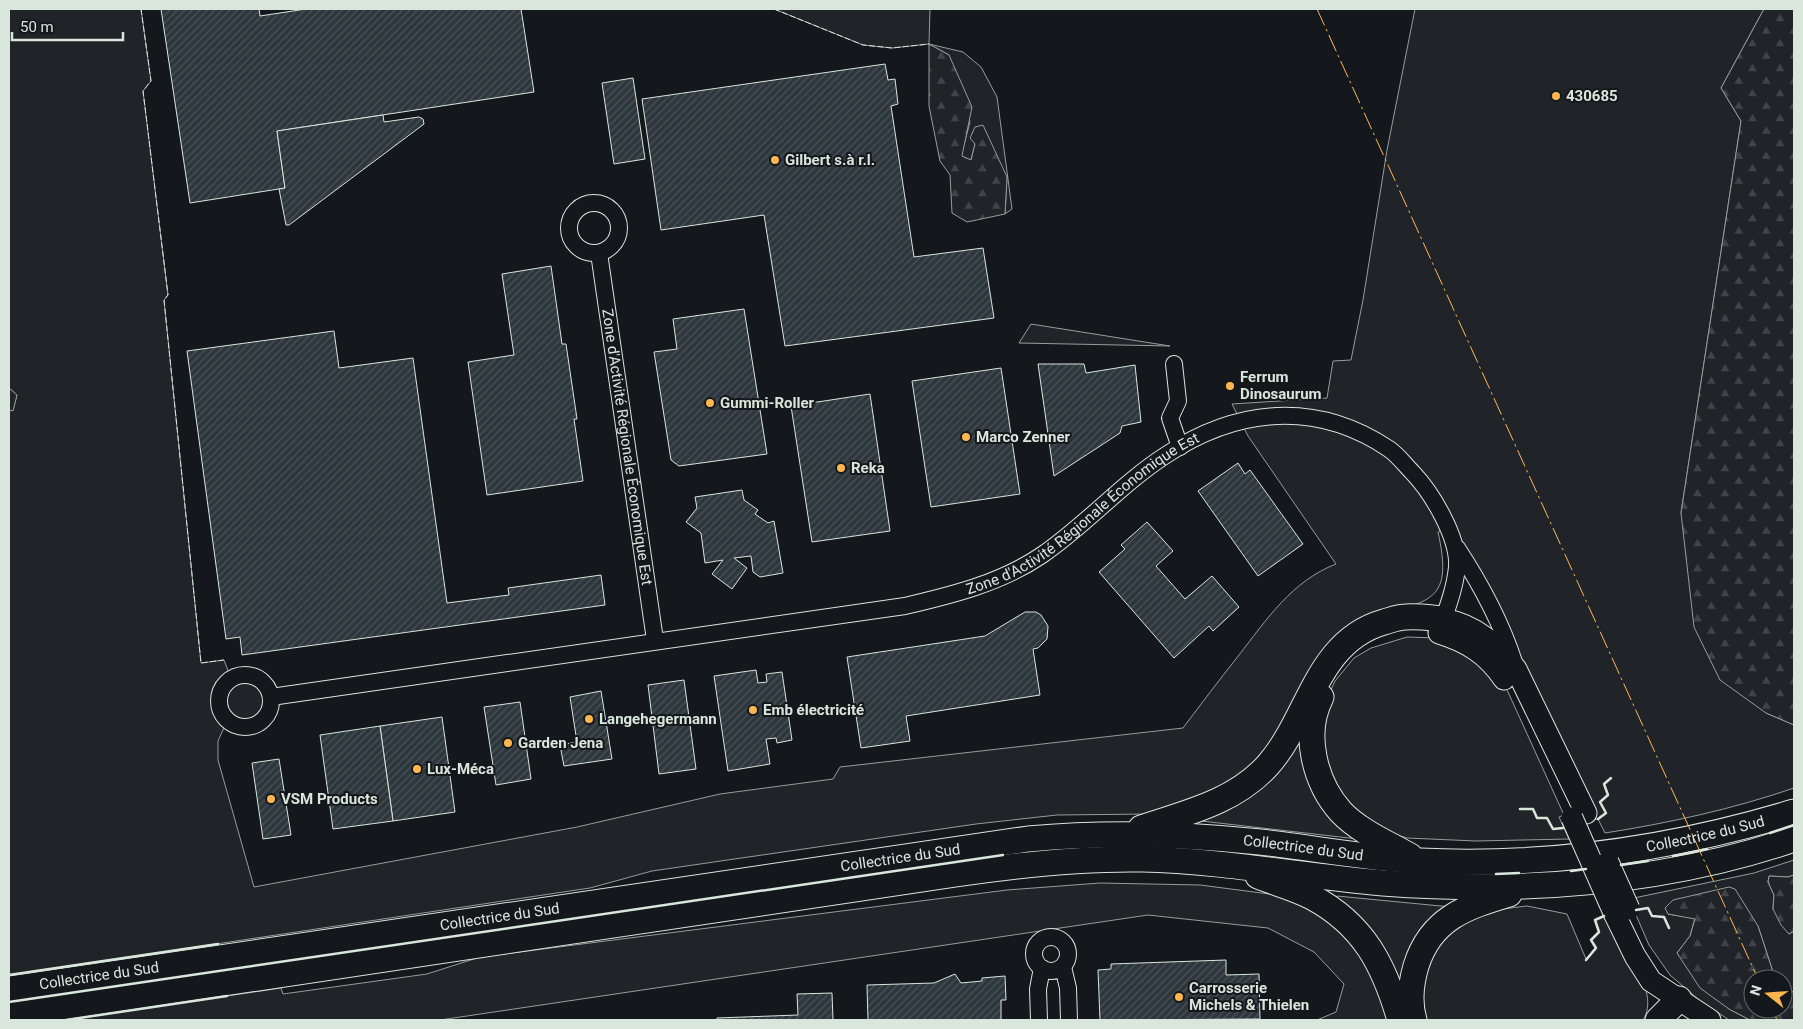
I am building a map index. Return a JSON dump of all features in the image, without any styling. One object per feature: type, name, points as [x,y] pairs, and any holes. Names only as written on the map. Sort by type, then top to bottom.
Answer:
[{"type":"highway","points":[[1124,833],[1212,804],[1247,783],[1268,766],[1287,740],[1319,677],[1342,645],[1357,634],[1376,624],[1404,617],[1441,626]]},
{"type":"highway","points":[[1418,860],[1362,829],[1342,812],[1325,789],[1315,762],[1311,733],[1317,704],[1328,683],[1352,653],[1368,644],[1408,632],[1441,626]]},
{"type":"highway","name":"Collectrice du Sud","points":[[9,989],[967,846],[1028,839],[1124,833],[1260,842],[1418,860],[1518,861],[1619,852],[1718,834],[1794,812]]},
{"type":"highway","name":"Collectrice du Sud","points":[[9,1015],[1001,867],[1114,860],[1226,864],[1427,886],[1501,887],[1577,883],[1645,874],[1698,864],[1794,839]]},
{"type":"highway","points":[[1226,864],[1310,896],[1335,911],[1352,926],[1367,943],[1381,965],[1400,1020]]},
{"type":"highway","points":[[1414,1020],[1412,980],[1421,950],[1439,926],[1472,905],[1539,884]]},
{"type":"highway","points":[[1658,1020],[1689,1012]]},
{"type":"main road","points":[[1441,626],[1461,622],[1483,635],[1500,649],[1516,669],[1622,912],[1689,1012]]},
{"type":"main road","points":[[1441,626],[1493,662],[1512,690],[1579,816]]},
{"type":"street","name":"Zone d'Activité Régionale Économique Est","points":[[599,253],[655,640]]},
{"type":"street","points":[[1174,364],[1178,401],[1170,418],[1180,447]]},
{"type":"street","name":"Zone d'Activité Régionale Économique Est","points":[[271,696],[905,606],[954,595],[1004,576],[1041,556],[1118,491],[1166,454],[1207,433],[1252,418],[1300,414],[1348,425],[1390,450],[1426,487],[1453,542],[1475,575],[1509,647],[1516,669]]},
{"type":"street","name":"Zone d'Activité Régionale Économique Est","points":[[1441,626],[1454,587],[1457,565],[1453,542]]},
{"type":"street","points":[[1048,936],[1059,938],[1067,946],[1069,958],[1062,968],[1052,972],[1042,968],[1035,959],[1035,948],[1038,942],[1048,936]]},
{"type":"street","points":[[1039,1020],[1038,989],[1042,968]]},
{"type":"street","points":[[1062,968],[1068,988],[1069,1020]]},
{"type":"green space","points":[[9,9],[141,9],[151,81],[143,91],[168,295],[164,300],[201,663],[224,660],[231,678],[249,675],[261,680],[268,690],[270,703],[267,715],[259,724],[245,727],[227,721],[218,741],[218,760],[254,887],[577,827],[720,794],[833,779],[840,767],[1183,728],[1281,602],[1306,580],[1336,564],[1248,436],[1232,404],[1327,398],[1333,361],[1351,360],[1363,300],[1387,150],[1415,9],[1764,9],[1721,88],[1741,121],[1681,513],[1766,713],[1794,725],[1794,788],[1701,815],[1605,833],[1598,819],[1593,820],[1508,635],[1455,527],[1438,532],[1443,571],[1440,584],[1434,594],[1424,601],[1411,606],[1374,615],[1282,735],[1236,784],[1149,814],[1057,815],[976,824],[652,871],[590,888],[9,975],[9,410],[13,410],[17,395],[9,388]]},
{"type":"green space","points":[[774,9],[930,9],[929,44],[892,48],[863,45]]},
{"type":"green space","points":[[1764,9],[1794,9],[1794,725],[1766,713],[1720,680],[1694,627],[1681,513],[1741,121],[1721,88]]},
{"type":"green space","points":[[929,44],[963,52],[981,67],[997,97],[1012,209],[1005,214],[1007,177],[975,144],[971,160],[961,156],[970,122],[949,55]]},
{"type":"green space","points":[[929,44],[949,55],[972,107],[962,156],[971,160],[975,144],[970,138],[975,127],[983,125],[1007,177],[1005,214],[967,222],[952,213],[950,175],[940,161],[929,106]]},
{"type":"green space","points":[[1031,324],[1170,346],[1019,343]]},
{"type":"green space","points":[[9,388],[17,395],[13,411],[9,410]]},
{"type":"green space","points":[[1407,637],[1437,638],[1489,665],[1508,692],[1564,815],[1559,817],[1569,839],[1476,841],[1407,838],[1371,827],[1346,809],[1320,762],[1323,707],[1335,681],[1354,658],[1371,648]]},
{"type":"green space","points":[[1294,735],[1305,744],[1366,840],[1184,819]]},
{"type":"green space","points":[[1794,860],[1794,875],[1788,877],[1769,876],[1768,882],[1774,895],[1773,909],[1789,934],[1794,931],[1794,993],[1793,969],[1772,969],[1758,926],[1668,914],[1695,918],[1690,936],[1677,953],[1729,1009],[1743,1016],[1743,1019],[1750,1020],[1729,1020],[1698,999],[1670,975],[1649,945],[1629,899],[1754,873]]},
{"type":"green space","points":[[1794,875],[1794,931],[1789,934],[1781,925],[1773,909],[1774,895],[1768,882],[1769,876],[1788,877]]},
{"type":"green space","points":[[1100,883],[1200,885],[1285,896],[1311,905],[1354,938],[1391,1020],[1317,1020],[1336,1012],[1344,984],[1314,952],[1268,928],[1148,915],[440,1020],[66,1020],[281,988],[283,994],[427,974],[480,957],[1007,890]]},
{"type":"green space","points":[[1729,887],[1735,889],[1758,926],[1772,969],[1743,969],[1743,1016],[1729,1009],[1700,988],[1677,953],[1690,936],[1695,919],[1668,914],[1665,908],[1673,900]]},
{"type":"green space","points":[[1337,896],[1451,907],[1404,1002],[1334,902]]},
{"type":"green space","points":[[1527,906],[1567,914],[1586,959],[1595,948],[1591,940],[1599,932],[1595,920],[1604,916],[1628,952],[1643,981],[1647,995],[1647,1008],[1643,1020],[1420,1020],[1425,957],[1435,940],[1457,922],[1485,913]]},
{"type":"green space","points":[[1794,993],[1794,1020],[1748,1019],[1793,1019]]},
{"type":"building","points":[[161,9],[259,9],[260,16],[306,9],[521,9],[534,92],[277,131],[285,188],[190,203]]},
{"type":"building","name":"Gilbert s.à r.l.","points":[[885,64],[888,80],[895,79],[898,104],[891,106],[914,257],[983,248],[994,318],[785,346],[764,215],[661,230],[642,99]]},
{"type":"building","points":[[633,78],[645,159],[614,164],[602,83]]},
{"type":"building","points":[[383,115],[384,122],[419,117],[423,119],[424,124],[289,225],[286,225],[279,189],[285,188],[277,131]]},
{"type":"building","points":[[551,266],[562,344],[566,344],[577,419],[574,419],[583,481],[487,495],[468,362],[514,355],[502,274]]},
{"type":"building","name":"Gummi-Roller","points":[[744,309],[767,454],[679,466],[671,460],[654,352],[677,349],[673,319]]},
{"type":"building","points":[[334,331],[339,368],[413,358],[447,603],[509,595],[508,588],[601,575],[605,605],[242,655],[240,637],[226,639],[187,351]]},
{"type":"building","points":[[1038,364],[1084,364],[1086,373],[1135,365],[1141,422],[1122,426],[1120,433],[1054,476]]},
{"type":"building","name":"Marco Zenner","points":[[1001,368],[1020,494],[931,507],[912,381]]},
{"type":"building","name":"Reka","points":[[870,394],[890,531],[812,542],[791,406]]},
{"type":"building","points":[[1238,463],[1245,474],[1250,470],[1303,544],[1258,576],[1198,491]]},
{"type":"building","points":[[742,490],[744,500],[758,510],[755,514],[768,523],[774,521],[783,573],[760,577],[753,572],[751,556],[734,558],[747,568],[732,589],[712,574],[723,560],[705,563],[701,533],[686,522],[697,508],[695,497]]},
{"type":"building","points":[[1147,522],[1173,551],[1156,566],[1185,599],[1212,576],[1239,607],[1213,631],[1209,626],[1174,658],[1099,572],[1125,549],[1121,545]]},
{"type":"building","points":[[1025,612],[1036,612],[1041,615],[1048,626],[1047,639],[1038,648],[1033,649],[1040,695],[906,716],[910,741],[861,748],[847,657],[985,636]]},
{"type":"building","name":"Emb électricité","points":[[756,670],[758,683],[767,682],[766,674],[782,672],[792,740],[777,743],[776,738],[766,739],[770,764],[728,771],[714,676]]},
{"type":"building","points":[[684,680],[696,769],[659,774],[648,685]]},
{"type":"building","name":"Langehegermann","points":[[601,691],[612,759],[564,766],[560,745],[577,742],[570,697]]},
{"type":"building","name":"Garden Jena","points":[[520,702],[531,779],[496,785],[484,707]]},
{"type":"building","name":"Lux-Méca","points":[[442,717],[455,812],[393,821],[380,726]]},
{"type":"building","points":[[380,726],[393,821],[333,829],[320,735]]},
{"type":"building","name":"VSM Products","points":[[279,759],[291,835],[263,839],[252,763]]},
{"type":"building","name":"Carrosserie Michels & Thielen","points":[[1226,960],[1226,975],[1259,974],[1260,1019],[1100,1020],[1098,970],[1111,969],[1111,964]]},
{"type":"building","points":[[955,974],[961,983],[982,981],[982,978],[1005,976],[1006,1000],[1001,1000],[1001,1020],[868,1020],[867,985],[934,983]]},
{"type":"building","points":[[832,993],[833,1020],[717,1020],[717,1018],[798,1015],[797,994]]},
{"type":"fence","points":[[141,9],[151,81],[143,91],[168,295],[164,300],[201,663],[224,660]]},
{"type":"fence","points":[[774,9],[863,45],[892,48],[929,44]]},
{"type":"wall","points":[[1598,819],[1606,813],[1600,802],[1608,795],[1604,784],[1611,778]]},
{"type":"wall","points":[[1520,809],[1533,809],[1537,818],[1547,818],[1553,829],[1563,828]]},
{"type":"wall","points":[[1770,833],[1794,825]]},
{"type":"wall","points":[[1673,856],[1707,849]]},
{"type":"wall","points":[[9,1002],[1003,855]]},
{"type":"wall","points":[[1621,865],[1648,861]]},
{"type":"wall","points":[[1571,871],[1586,869]]},
{"type":"wall","points":[[1496,874],[1519,873]]},
{"type":"wall","points":[[1636,910],[1648,908],[1652,916],[1664,917],[1669,928]]},
{"type":"wall","points":[[1586,960],[1596,948],[1591,940],[1599,932],[1595,920],[1604,916]]},
{"type":"wall","points":[[9,975],[218,944]]},
{"type":"wall","points":[[66,1020],[227,996]]},
{"type":"power","points":[[1317,9],[1753,969]]},
{"type":"place","name":"430685","points":[[1556,96]]},
{"type":"place","name":"Gilbert s.à r.l.","points":[[775,160]]},
{"type":"place","name":"Ferrum Dinosaurum","points":[[1230,386]]},
{"type":"place","name":"Gummi-Roller","points":[[710,403]]},
{"type":"place","name":"Marco Zenner","points":[[966,437]]},
{"type":"place","name":"Reka","points":[[841,468]]},
{"type":"place","name":"Emb électricité","points":[[753,710]]},
{"type":"place","name":"Langehegermann","points":[[589,719]]},
{"type":"place","name":"Garden Jena","points":[[508,743]]},
{"type":"place","name":"Lux-Méca","points":[[417,769]]},
{"type":"place","name":"VSM Products","points":[[271,799]]},
{"type":"place","name":"Carrosserie Michels & Thielen","points":[[1179,997]]}]
